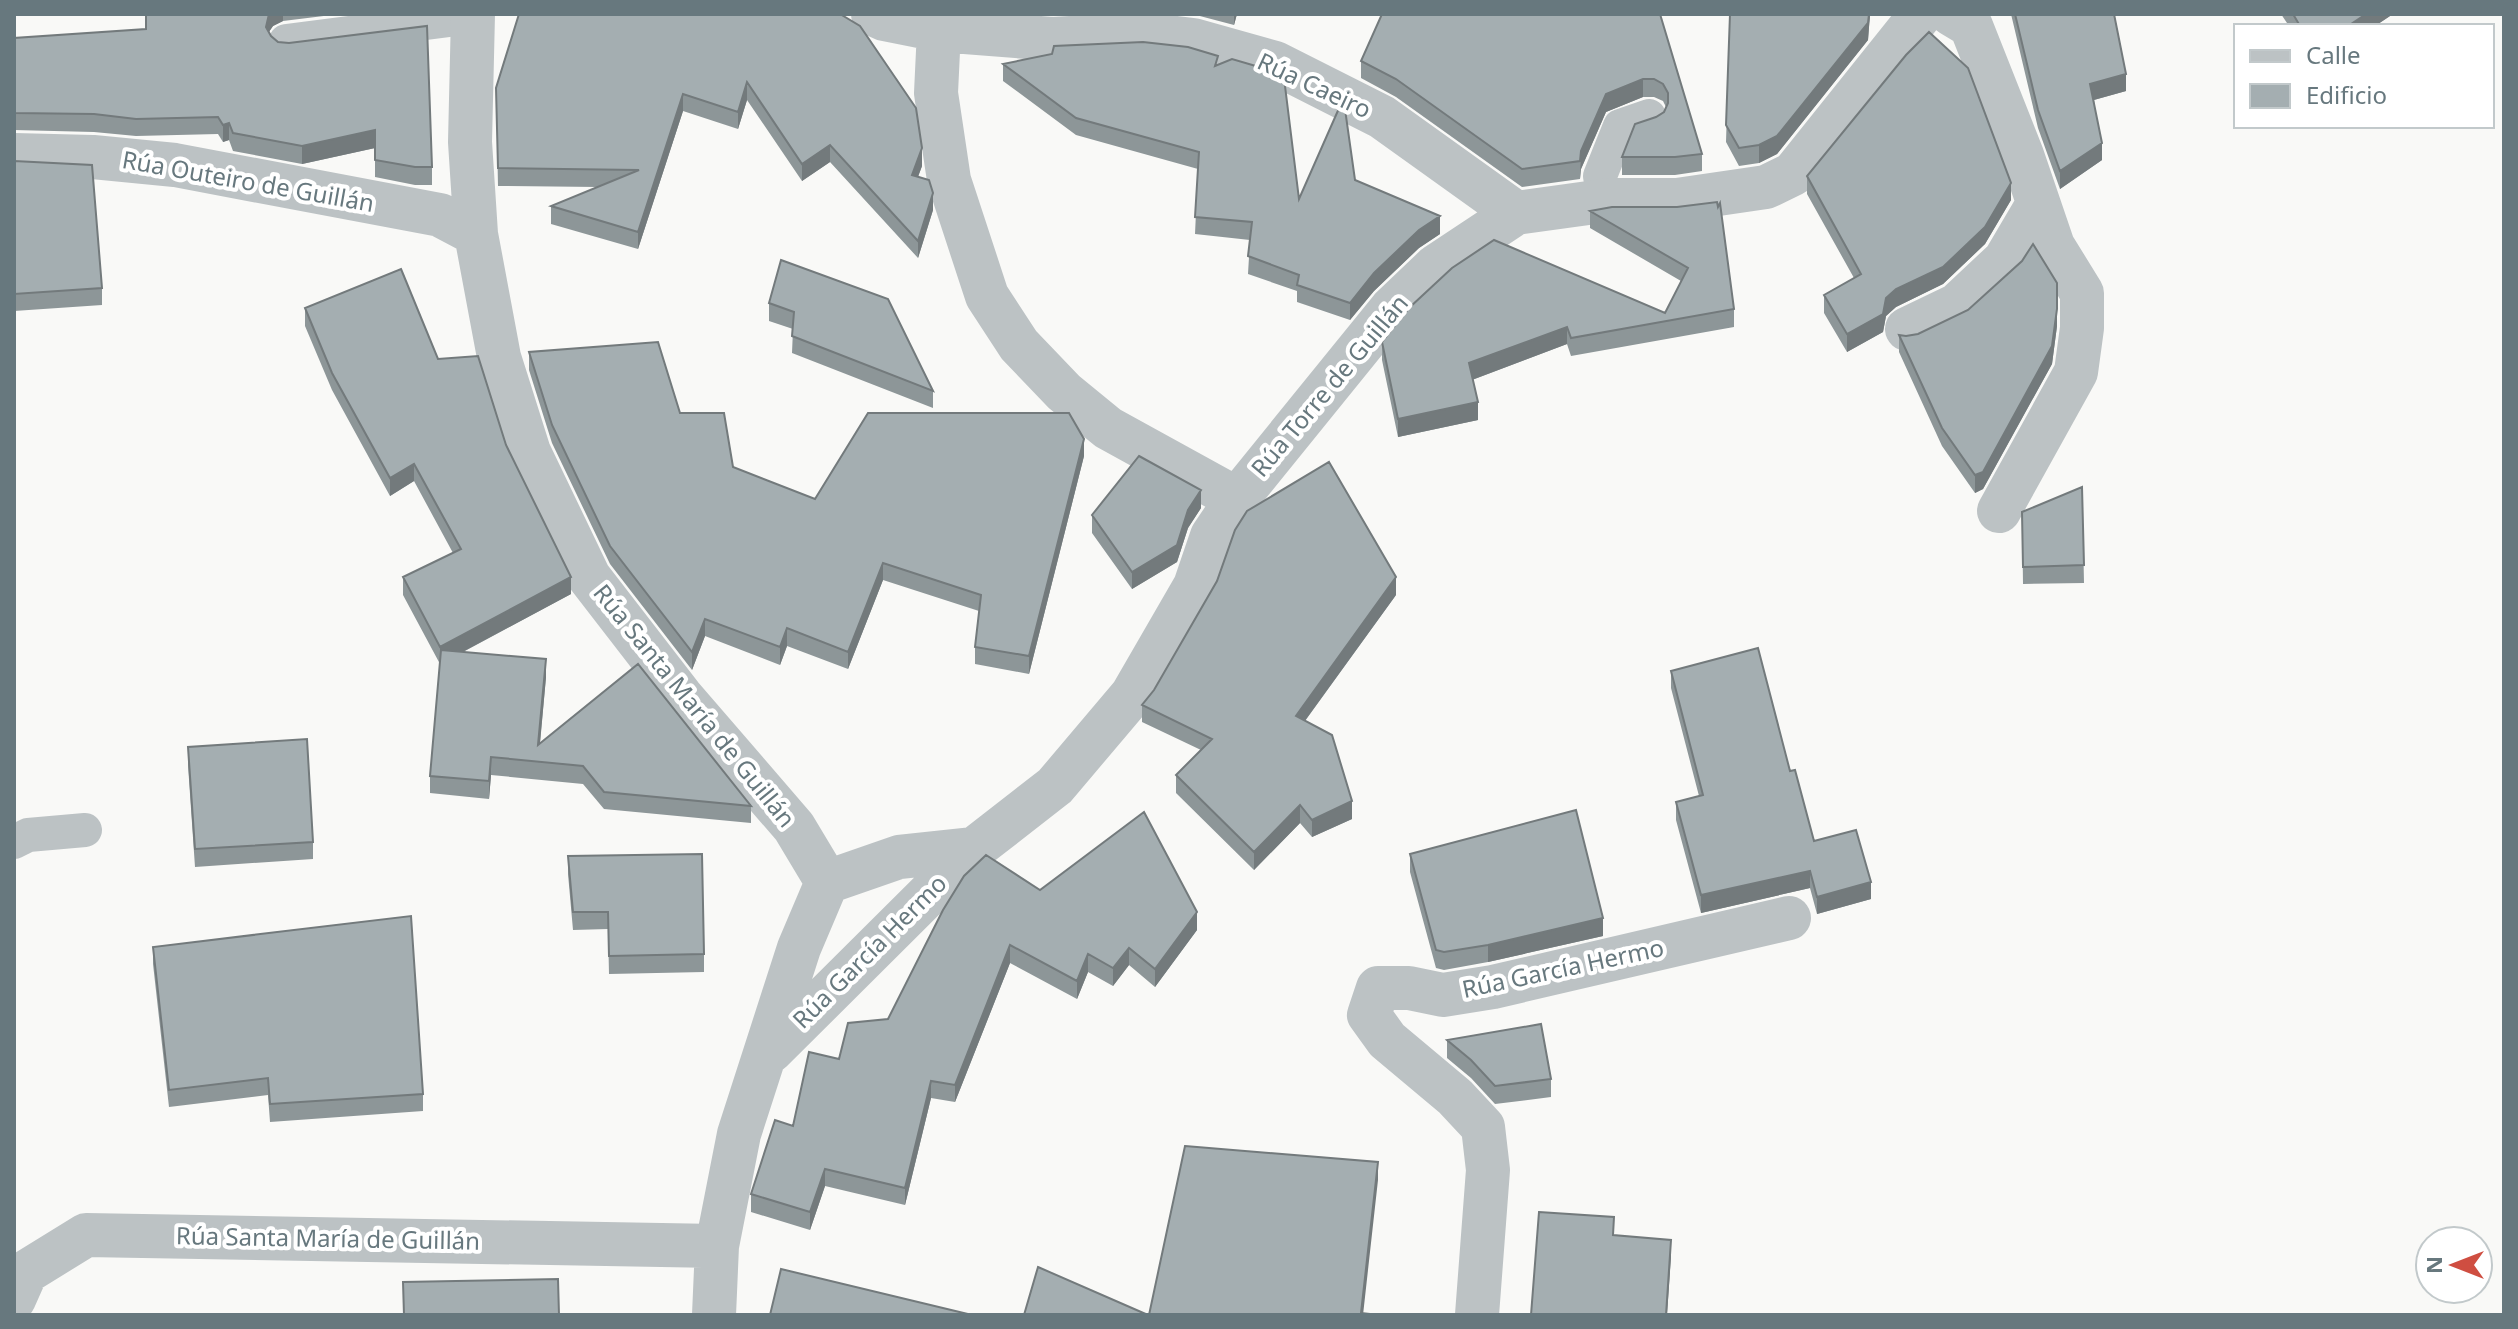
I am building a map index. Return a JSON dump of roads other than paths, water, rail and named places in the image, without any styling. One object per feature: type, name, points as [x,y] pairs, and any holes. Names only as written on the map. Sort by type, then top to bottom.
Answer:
[{"type":"street","name":"Rúa Caeiro","points":[[873,14],[939,30],[1052,39],[1146,24],[1275,63],[1382,117],[1516,213]]},
{"type":"street","name":"Rúa Torre de Guillán","points":[[974,849],[1055,786],[1132,695],[1195,586],[1212,536],[1237,499],[1391,309],[1436,266],[1516,213],[1604,201],[1677,200],[1766,187],[1793,174],[1921,14]]},
{"type":"street","points":[[1951,14],[1971,26],[2022,155],[2053,246],[2082,293],[2082,328],[2076,372],[1999,511]]},
{"type":"street","name":"Rúa Santa María de Guillán","points":[[473,16],[470,142],[476,234],[499,357],[529,452],[589,577],[681,696],[794,827],[827,882]]},
{"type":"street","points":[[939,30],[936,93],[949,180],[987,296],[1019,345],[1064,392],[1108,428],[1237,499]]},
{"type":"street","name":"Rúa Outeiro de Guillán","points":[[14,155],[93,157],[175,165],[440,215],[476,234]]},
{"type":"street","points":[[1907,329],[1957,305],[2005,260],[2038,204]]},
{"type":"street","points":[[827,882],[899,857],[974,849]]},
{"type":"street","name":"Rúa García Hermo","points":[[766,1055],[974,849]]},
{"type":"street","name":"Rúa García Hermo","points":[[714,1315],[717,1246],[739,1134],[799,948],[827,882]]},
{"type":"street","name":"Rúa García Hermo","points":[[1477,1315],[1488,1170],[1483,1127],[1455,1097],[1387,1040],[1369,1015],[1378,988],[1409,988],[1443,995],[1493,987],[1789,918]]},
{"type":"street","name":"Rúa Santa María de Guillán","points":[[14,1299],[26,1272],[86,1235],[717,1246]]},
{"type":"lane","points":[[286,41],[473,16]]},
{"type":"lane","points":[[1604,201],[1600,176],[1620,126],[1649,116]]},
{"type":"lane","points":[[14,842],[28,835],[85,830]]}]
